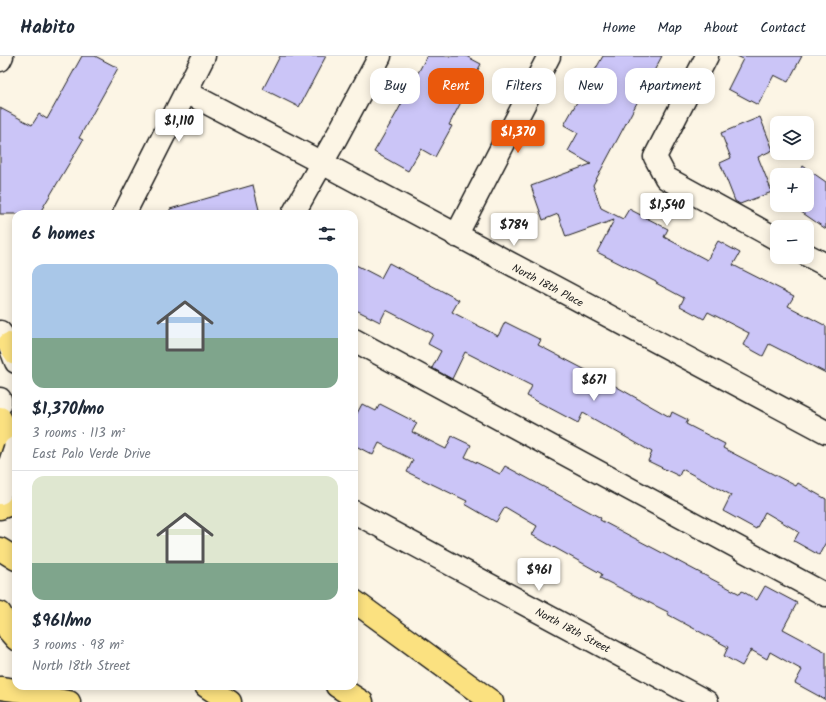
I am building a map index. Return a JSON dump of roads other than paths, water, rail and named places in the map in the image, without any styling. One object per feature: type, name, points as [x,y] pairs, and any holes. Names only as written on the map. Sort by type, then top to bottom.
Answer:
[{"type":"highway","points":[[0,418],[5,428],[6,456]]},
{"type":"highway","points":[[0,471],[12,478]]},
{"type":"highway","points":[[0,508],[12,504]]},
{"type":"highway","points":[[0,549],[12,556]]},
{"type":"highway","points":[[358,604],[492,702]]},
{"type":"highway","points":[[0,613],[12,634]]},
{"type":"highway","points":[[0,688],[12,690]]},
{"type":"highway","points":[[15,690],[30,692],[50,699],[69,702]]},
{"type":"highway","points":[[67,690],[82,702]]},
{"type":"highway","points":[[212,690],[230,702]]},
{"type":"highway","points":[[343,690],[362,702]]},
{"type":"street","points":[[0,60],[2,56]]},
{"type":"street","points":[[126,210],[204,56]]},
{"type":"street","points":[[295,210],[380,56]]},
{"type":"street","points":[[456,236],[549,56]]},
{"type":"street","points":[[707,56],[655,157],[666,178],[770,235]]},
{"type":"street","name":"North 18th Place","points":[[186,92],[826,432]]},
{"type":"street","points":[[814,259],[826,265]]},
{"type":"street","points":[[358,342],[826,595]]},
{"type":"street","points":[[0,399],[0,405]]},
{"type":"street","points":[[0,493],[6,456]]},
{"type":"street","name":"North 18th Street","points":[[358,514],[707,702]]}]
